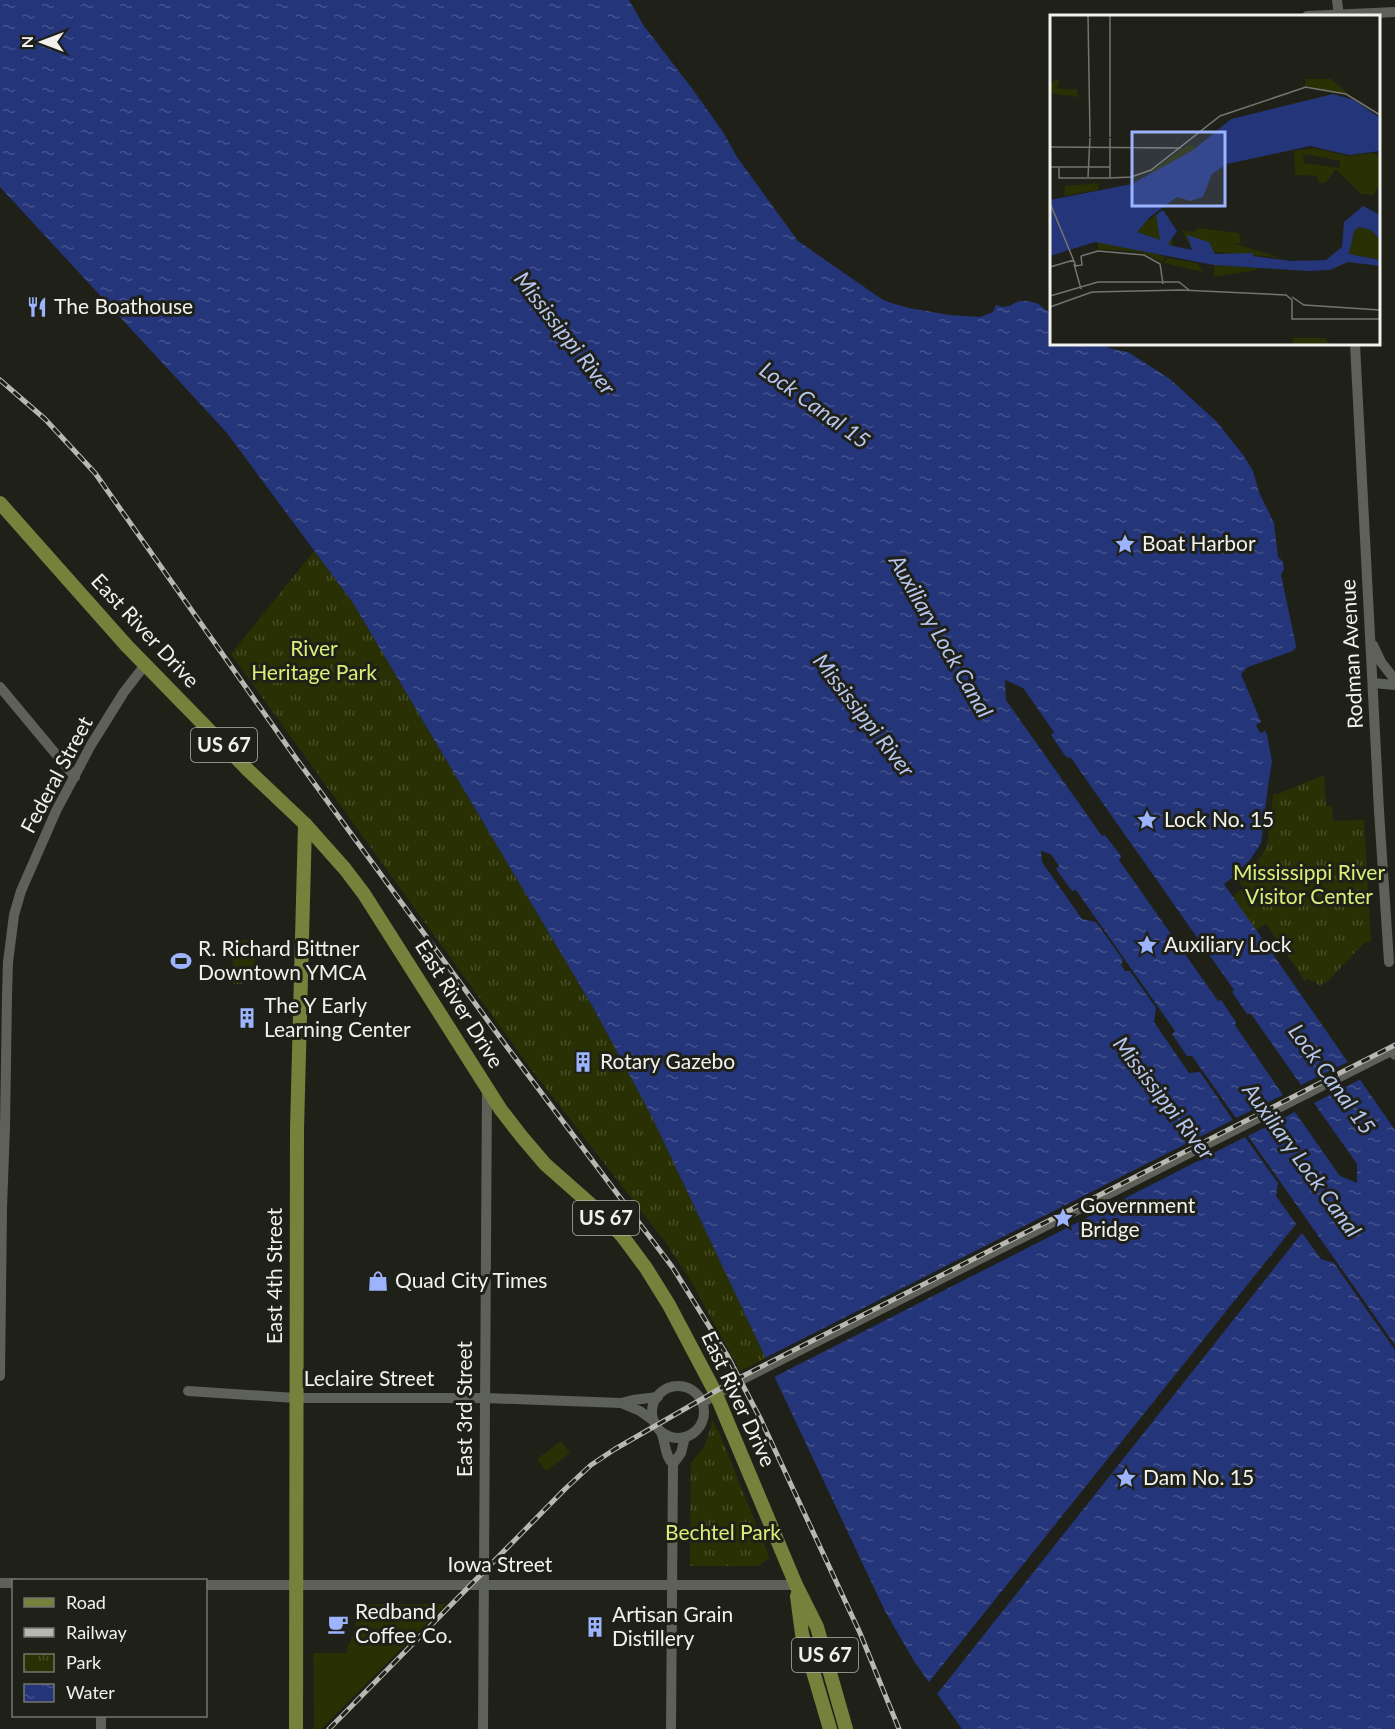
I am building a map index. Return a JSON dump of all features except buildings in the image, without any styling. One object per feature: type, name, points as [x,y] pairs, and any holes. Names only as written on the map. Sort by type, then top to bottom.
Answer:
[{"type":"main road","name":"East River Drive","points":[[2,512],[145,665],[338,861],[364,894],[487,1088],[522,1137],[544,1164],[605,1217],[646,1268],[669,1305],[716,1392],[796,1585],[817,1627],[846,1729]]},
{"type":"main road","name":"East 4th Street","points":[[296,1729],[297,1118],[304,824]]},
{"type":"main road","name":"East River Drive","points":[[796,1585],[802,1634],[830,1729]]},
{"type":"street","points":[[1337,0],[1339,15]]},
{"type":"street","points":[[1353,15],[1395,12]]},
{"type":"street","name":"Rodman Avenue","points":[[1355,345],[1389,962]]},
{"type":"street","points":[[1371,641],[1381,662],[1395,680]]},
{"type":"street","name":"Federal Street","points":[[0,1376],[4,962],[21,891],[56,811],[124,692],[145,665]]},
{"type":"street","points":[[1373,683],[1395,685]]},
{"type":"street","points":[[0,687],[75,777]]},
{"type":"street","points":[[702,1403],[754,1374],[1375,1059],[1393,1053]]},
{"type":"street","name":"East 3rd Street","points":[[483,1729],[487,1088]]},
{"type":"street","points":[[654,1421],[653,1409],[658,1397],[670,1388],[681,1386],[693,1391],[702,1403],[704,1414],[700,1426],[691,1435],[672,1437],[661,1432]]},
{"type":"street","name":"Leclaire Street","points":[[188,1391],[296,1398],[485,1398],[621,1403],[658,1397]]},
{"type":"street","points":[[621,1403],[640,1411],[654,1421],[661,1432],[666,1454],[673,1464],[671,1729]]},
{"type":"street","points":[[673,1464],[681,1453],[685,1437]]},
{"type":"street","name":"Iowa Street","points":[[207,1585],[796,1585]]},
{"type":"green space","name":"River Heritage Park","points":[[314,551],[353,603],[594,1009],[652,1117],[766,1358],[740,1371],[691,1281],[664,1240],[528,1065],[231,654]]},
{"type":"green space","name":"Mississippi River Visitor Center","points":[[1324,775],[1326,806],[1332,806],[1333,821],[1364,820],[1371,942],[1365,942],[1330,979],[1319,986],[1315,981],[1308,979],[1305,981],[1266,924],[1256,930],[1233,897],[1243,888],[1235,875],[1252,863],[1270,795]]},
{"type":"green space","points":[[233,940],[254,940],[255,975],[242,976],[242,984],[233,984]]},
{"type":"green space","name":"Bechtel Park","points":[[712,1420],[719,1432],[768,1554],[769,1558],[758,1566],[690,1566],[691,1463],[704,1447]]},
{"type":"green space","points":[[561,1441],[570,1453],[546,1471],[537,1459]]},
{"type":"green space","points":[[356,1604],[446,1604],[321,1729],[314,1729],[313,1653],[347,1653],[348,1644],[355,1631]]},
{"type":"water","points":[[0,0],[630,0],[644,26],[708,105],[799,240],[894,302],[981,314],[996,305],[1022,298],[1038,300],[1050,310],[1050,345],[1102,345],[1113,349],[1128,350],[1170,379],[1221,421],[1249,460],[1275,518],[1284,569],[1281,575],[1298,655],[1248,671],[1246,685],[1268,732],[1274,761],[1264,846],[1252,863],[1224,884],[1395,1130],[1395,1729],[962,1729],[914,1661],[885,1611],[652,1117],[594,1009],[353,603],[227,433],[0,187]]},
{"type":"pier","points":[[629,0],[634,0],[647,24],[693,82],[801,237],[895,299],[981,310],[995,302],[1023,295],[1040,297],[1050,305],[1050,313],[1037,303],[1027,301],[1019,301],[1002,307],[996,305],[993,312],[980,317],[950,315],[895,304],[883,300],[798,241],[737,157],[723,132],[691,87],[644,26]]},
{"type":"pier","points":[[1102,345],[1130,348],[1172,377],[1227,424],[1252,459],[1265,493],[1275,511],[1281,534],[1281,556],[1285,557],[1285,561],[1278,557],[1274,523],[1259,492],[1253,471],[1217,422],[1170,379],[1128,352]]},
{"type":"pier","points":[[1298,645],[1300,658],[1251,674],[1249,685],[1271,731],[1277,761],[1267,847],[1254,865],[1238,876],[1237,873],[1250,860],[1261,843],[1272,761],[1267,735],[1265,731],[1260,733],[1256,725],[1261,722],[1241,674],[1248,667],[1293,651]]},
{"type":"pier","points":[[1005,680],[1023,688],[1054,732],[1051,735],[1066,757],[1071,758],[1234,990],[1232,992],[1247,1014],[1251,1014],[1301,1085],[1350,1061],[1395,1125],[1395,1127],[1361,1079],[1314,1103],[1357,1164],[1357,1183],[1340,1176],[1295,1112],[1248,1136],[1395,1345],[1395,1350],[1334,1263],[1321,1259],[1302,1233],[937,1694],[929,1682],[1296,1224],[1276,1196],[1278,1183],[1245,1137],[772,1378],[763,1359],[1233,1120],[1200,1072],[1189,1073],[1154,1022],[1156,1008],[1130,971],[1125,971],[1121,965],[1123,960],[1096,922],[1082,919],[1042,862],[1041,851],[1051,854],[1059,866],[1056,869],[1072,891],[1076,890],[1175,1031],[1172,1034],[1187,1056],[1192,1056],[1236,1118],[1283,1095],[1235,1025],[1236,1022],[1221,1000],[1218,1001],[1119,860],[1121,856],[1105,835],[1102,836],[1006,700]]},
{"type":"railway","points":[[0,380],[45,419],[95,473],[295,757],[507,1047],[673,1268],[727,1355],[761,1420],[860,1633],[899,1729]]},
{"type":"railway","points":[[329,1729],[565,1489],[591,1465],[615,1449],[735,1380],[1395,1045]]},
{"type":"place","name":"The Boathouse","points":[[37,307]]},
{"type":"place","name":"Boat Harbor","points":[[1125,544]]},
{"type":"place","name":"Lock No. 15","points":[[1147,820]]},
{"type":"place","name":"Auxiliary Lock","points":[[1147,945]]},
{"type":"place","name":"R. Richard Bittner Downtown YMCA","points":[[181,961]]},
{"type":"place","name":"The Y Early Learning Center","points":[[247,1018]]},
{"type":"place","name":"Rotary Gazebo","points":[[583,1062]]},
{"type":"place","name":"Government Bridge","points":[[1063,1218]]},
{"type":"place","name":"Quad City Times","points":[[378,1281]]},
{"type":"place","name":"Dam No. 15","points":[[1126,1478]]},
{"type":"place","name":"Redband Coffee Co.","points":[[338,1624]]},
{"type":"place","name":"Artisan Grain Distillery","points":[[595,1627]]},
{"type":"water label","name":"Mississippi River","points":[[565,333]]},
{"type":"water label","name":"Lock Canal 15","points":[[815,405]]},
{"type":"water label","name":"Auxiliary Lock Canal","points":[[941,636]]},
{"type":"water label","name":"Mississippi River","points":[[864,715]]},
{"type":"water label","name":"Lock Canal 15","points":[[1332,1079]]},
{"type":"water label","name":"Mississippi River","points":[[1164,1098]]},
{"type":"water label","name":"Auxiliary Lock Canal","points":[[1302,1160]]}]
